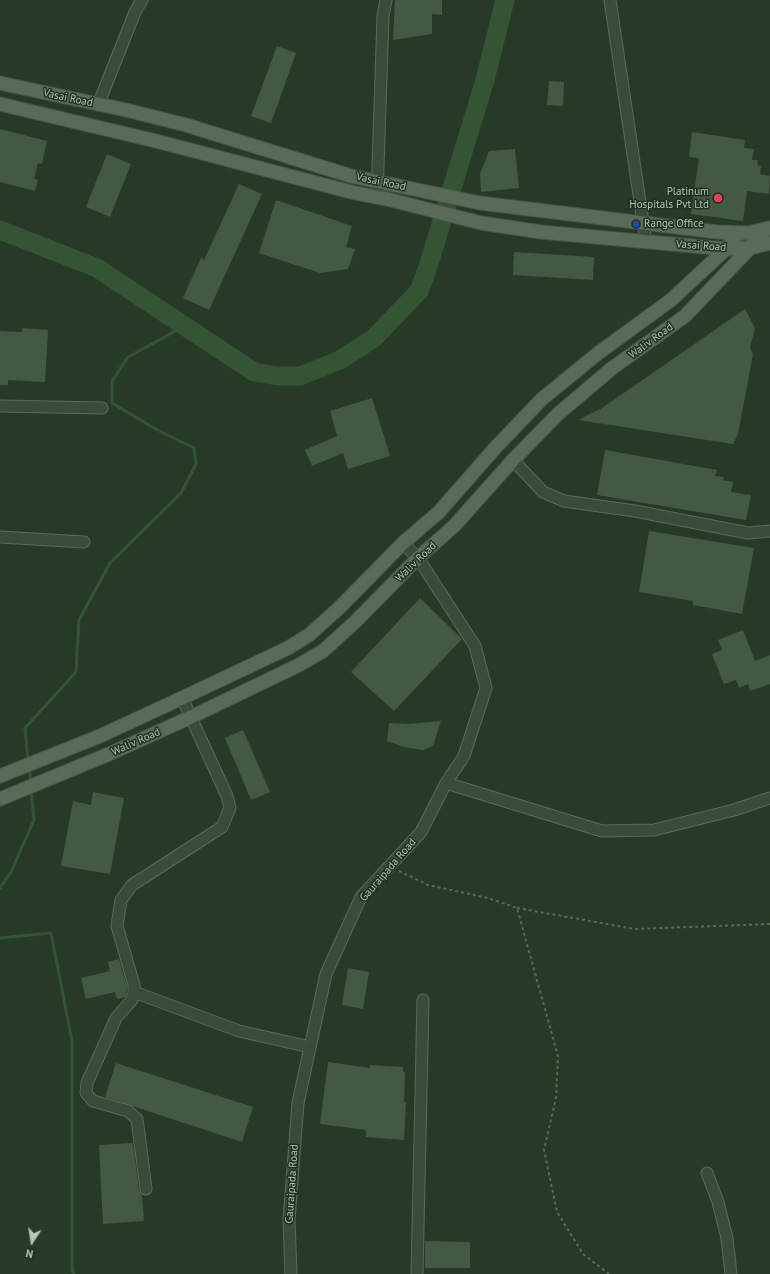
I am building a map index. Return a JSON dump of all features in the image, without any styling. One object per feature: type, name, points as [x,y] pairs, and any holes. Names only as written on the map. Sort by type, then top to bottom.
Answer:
[{"type":"main road","name":"Vasai Road","points":[[0,83],[186,125],[290,158],[379,182],[480,203],[643,224],[738,233],[767,229]]},
{"type":"main road","name":"Vasai Road","points":[[0,104],[156,141],[355,193],[382,198],[481,223],[542,232],[726,249],[750,248],[770,243]]},
{"type":"main road","name":"Waliv Road","points":[[0,798],[109,754],[191,717],[299,666],[323,651],[355,622],[418,558],[455,525],[513,460],[558,414],[611,369],[685,316],[767,229]]},
{"type":"main road","name":"Waliv Road","points":[[0,776],[100,736],[288,648],[309,635],[339,608],[403,543],[439,512],[496,447],[542,399],[597,354],[671,300],[726,249],[738,233]]},
{"type":"street","points":[[98,105],[135,12],[142,0]]},
{"type":"street","points":[[382,198],[379,182],[383,16],[386,0]]},
{"type":"street","points":[[610,0],[646,242]]},
{"type":"street","points":[[0,406],[102,408]]},
{"type":"street","points":[[513,460],[543,492],[564,501],[635,511],[748,533],[770,531]]},
{"type":"street","points":[[0,537],[84,542]]},
{"type":"street","name":"Gauraipada Road","points":[[290,1274],[289,1220],[298,1103],[326,974],[361,897],[421,832],[446,783],[464,756],[486,688],[475,646],[418,558],[403,543]]},
{"type":"street","points":[[146,1189],[137,1119],[128,1111],[93,1101],[86,1093],[87,1082],[116,1018],[132,1000],[134,992],[134,985],[117,926],[121,900],[132,885],[222,827],[230,808],[227,796],[182,698]]},
{"type":"street","points":[[446,783],[602,831],[654,830],[734,810],[770,798]]},
{"type":"street","points":[[134,992],[239,1031],[310,1046]]},
{"type":"street","points":[[417,1274],[424,1000]]},
{"type":"street","points":[[707,1173],[718,1202],[727,1238],[731,1274]]},
{"type":"path","points":[[389,867],[428,885],[488,898],[517,908],[635,929],[770,924]]},
{"type":"path","points":[[517,908],[558,1056],[556,1098],[544,1150],[557,1212],[583,1254],[609,1274]]},
{"type":"building","points":[[395,0],[442,0],[442,15],[432,14],[432,34],[393,40]]},
{"type":"building","points":[[277,46],[296,53],[271,123],[251,116]]},
{"type":"building","points":[[549,81],[564,82],[563,106],[547,105]]},
{"type":"building","points":[[0,129],[47,141],[42,164],[38,163],[34,179],[38,180],[35,191],[0,182]]},
{"type":"building","points":[[692,132],[745,140],[744,148],[754,149],[752,160],[758,160],[757,165],[761,166],[760,174],[770,176],[769,194],[747,191],[743,221],[691,214],[699,158],[689,157]]},
{"type":"building","points":[[515,149],[519,188],[481,192],[480,174],[489,151]]},
{"type":"building","points":[[107,154],[131,164],[110,217],[86,207]]},
{"type":"building","points":[[239,184],[262,194],[209,310],[183,298],[201,258],[204,260]]},
{"type":"building","points":[[276,200],[352,226],[346,247],[355,249],[348,269],[320,273],[259,253]]},
{"type":"building","points":[[514,252],[594,257],[593,280],[513,275]]},
{"type":"building","points":[[745,309],[755,328],[750,348],[753,354],[738,434],[733,444],[578,420],[602,408]]},
{"type":"building","points":[[22,328],[48,330],[45,382],[8,380],[8,385],[0,385],[0,331],[22,332]]},
{"type":"building","points":[[372,398],[390,456],[348,469],[343,453],[312,466],[305,450],[337,436],[330,411]]},
{"type":"building","points":[[605,450],[717,470],[715,476],[724,477],[723,480],[733,482],[731,492],[751,495],[746,520],[597,495]]},
{"type":"building","points":[[649,531],[754,548],[742,614],[693,605],[693,601],[639,592]]},
{"type":"building","points":[[420,598],[462,639],[394,711],[351,672]]},
{"type":"building","points":[[743,630],[755,661],[770,655],[770,684],[750,691],[748,684],[739,688],[736,680],[724,684],[712,654],[722,650],[718,640]]},
{"type":"building","points":[[441,721],[433,746],[423,750],[404,747],[387,741],[389,723],[409,724]]},
{"type":"building","points":[[243,730],[270,792],[251,800],[225,738]]},
{"type":"building","points":[[93,792],[124,798],[110,874],[61,866],[73,801],[91,805]]},
{"type":"building","points":[[119,959],[127,986],[126,997],[117,999],[115,992],[86,999],[81,978],[110,971],[108,962]]},
{"type":"building","points":[[348,968],[369,972],[363,1009],[342,1005]]},
{"type":"building","points":[[328,1062],[370,1068],[370,1065],[403,1067],[403,1072],[405,1072],[404,1102],[406,1102],[404,1140],[366,1137],[366,1130],[320,1124]]},
{"type":"building","points":[[116,1063],[253,1107],[242,1142],[105,1097]]},
{"type":"building","points":[[133,1143],[139,1190],[142,1195],[144,1221],[103,1224],[99,1145]]},
{"type":"building","points":[[425,1241],[470,1242],[470,1268],[425,1268]]},
{"type":"waterway","points":[[0,230],[97,268],[254,372],[277,376],[300,376],[340,360],[374,338],[419,291],[427,270],[485,80],[505,0]]},
{"type":"waterway","points":[[28,761],[25,728],[76,672],[79,620],[110,563],[181,493],[196,464],[194,448],[159,431],[112,403],[112,381],[128,357],[185,326]]},
{"type":"waterway","points":[[29,768],[31,783]]},
{"type":"waterway","points":[[0,888],[11,872],[34,820],[31,790]]},
{"type":"waterway","points":[[0,938],[51,933],[72,1041],[72,1270],[74,1274]]},
{"type":"place","name":"Platinum Hospitals Pvt Ltd","points":[[718,198]]},
{"type":"place","name":"Range Office","points":[[636,224]]}]
